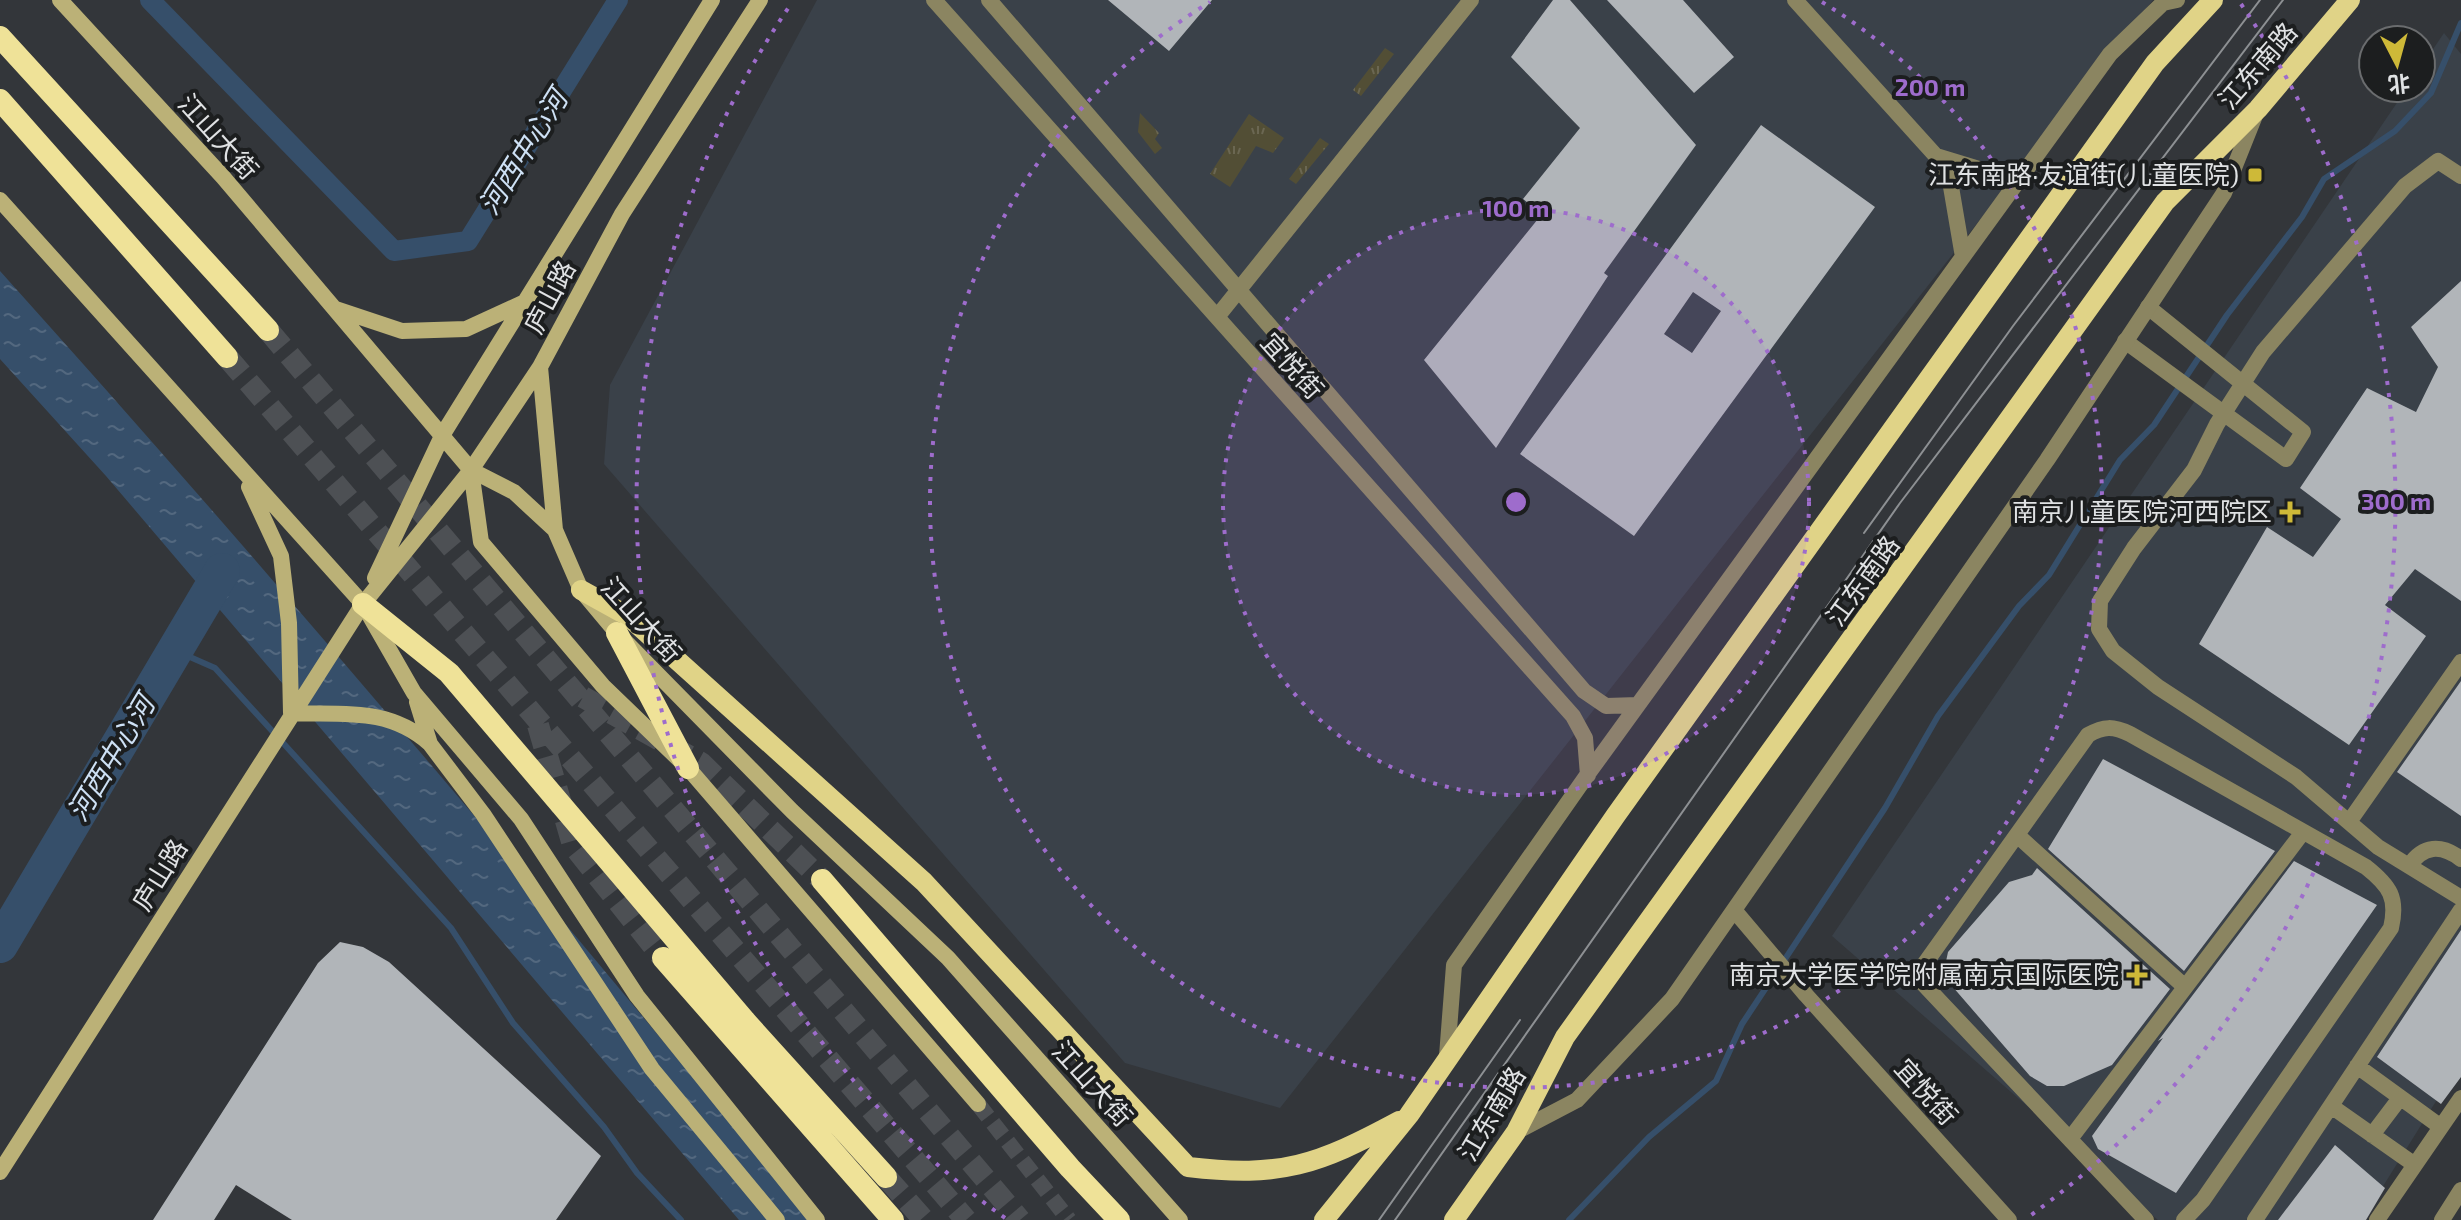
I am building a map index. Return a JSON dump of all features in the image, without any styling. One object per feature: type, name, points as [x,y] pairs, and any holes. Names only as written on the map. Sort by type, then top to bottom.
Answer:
[{"type":"highway","points":[[0,37],[268,330]]},
{"type":"highway","points":[[0,100],[227,357]]},
{"type":"highway","points":[[363,604],[449,673],[745,1021],[886,1177]]},
{"type":"highway","points":[[617,633],[688,768]]},
{"type":"highway","points":[[822,880],[1070,1168],[1119,1220]]},
{"type":"highway","points":[[663,958],[893,1220]]},
{"type":"main road","name":"江山大街","points":[[60,0],[223,177],[471,470],[514,492],[555,530],[581,590],[617,633],[792,811],[948,958],[1180,1220]]},
{"type":"main road","name":"庐山路","points":[[363,604],[443,434],[712,0]]},
{"type":"main road","name":"庐山路","points":[[0,1172],[363,604],[471,470],[540,367],[622,214],[760,0]]},
{"type":"main road","points":[[1324,1220],[1409,1115],[1447,1056],[2155,63],[2213,0]]},
{"type":"main road","name":"江东南路","points":[[1454,1220],[1516,1132],[1565,1037],[2165,202],[2258,109],[2350,0]]},
{"type":"main road","points":[[0,200],[363,604],[414,693],[521,819],[637,996],[817,1220]]},
{"type":"main road","points":[[336,308],[402,331],[466,329],[528,301]]},
{"type":"main road","points":[[540,367],[555,530]]},
{"type":"main road","points":[[471,470],[481,542],[603,686],[688,768],[978,1104]]},
{"type":"main road","points":[[241,471],[281,556],[289,623],[291,713],[378,716],[410,726],[430,744],[483,814],[652,1069],[777,1220]]},
{"type":"main road","points":[[581,590],[628,616],[924,882],[1188,1167],[1239,1173],[1283,1169],[1334,1156],[1409,1115]]},
{"type":"main road","points":[[414,693],[430,744]]},
{"type":"main road","points":[[1475,1220],[1478,1188]]},
{"type":"street","name":"宜悦街","points":[[934,0],[1573,716],[1585,738],[1588,775]]},
{"type":"street","name":"宜悦街","points":[[989,0],[1584,691],[1606,706],[1638,705]]},
{"type":"street","points":[[1217,317],[1471,0]]},
{"type":"street","points":[[1795,0],[1936,156],[1950,181],[1963,257]]},
{"type":"street","points":[[1447,1056],[1454,965],[1638,705],[2110,54],[2163,3],[2177,0]]},
{"type":"street","points":[[1516,1132],[1577,1100],[1672,999],[2224,193],[2258,109]]},
{"type":"street","points":[[1936,156],[1982,170],[2024,173]]},
{"type":"street","points":[[2461,176],[2438,161],[2405,186],[2263,352],[2194,470],[2134,548],[2100,601],[2099,629],[2113,651],[2158,687],[2296,777],[2378,847],[2461,898]]},
{"type":"street","points":[[2125,341],[2286,459],[2303,432],[2148,307]]},
{"type":"street","points":[[2349,822],[2461,662]]},
{"type":"street","points":[[2146,1220],[1916,976],[2088,735],[2101,728],[2114,727],[2303,832],[2384,881],[2394,895],[2391,928],[2203,1200],[2184,1220]]},
{"type":"street","points":[[2070,1139],[2303,832]]},
{"type":"street","points":[[2017,835],[2185,987]]},
{"type":"street","points":[[2409,866],[2418,853],[2432,848],[2447,848],[2461,859]]},
{"type":"street","name":"宜悦街","points":[[1734,910],[1806,995],[2009,1220]]},
{"type":"street","points":[[2255,1220],[2461,910]]},
{"type":"street","points":[[2357,1066],[2441,1127]]},
{"type":"street","points":[[2372,1135],[2400,1098]]},
{"type":"street","points":[[2377,1220],[2461,1098]]},
{"type":"street","points":[[2331,1106],[2415,1165]]},
{"type":"street","points":[[2442,1220],[2461,1190]]},
{"type":"shaded area","points":[[817,0],[2153,0],[1280,1108],[1125,1063],[604,464],[610,385]]},
{"type":"shaded area","name":"南京儿童医院河西院区","points":[[2444,33],[2461,54],[2461,1061],[2362,1220],[2158,1220],[1832,936],[2396,104],[2437,104],[2437,43]]},
{"type":"green space","points":[[1385,48],[1394,54],[1361,96],[1353,90]]},
{"type":"green space","points":[[1140,113],[1159,133],[1155,139],[1162,148],[1155,154],[1138,132]]},
{"type":"green space","points":[[1249,114],[1284,138],[1273,153],[1256,146],[1230,187],[1210,174]]},
{"type":"green space","points":[[1320,138],[1329,144],[1296,184],[1289,179]]},
{"type":"water","points":[[0,271],[207,504],[411,741],[811,1220],[739,1220],[106,476],[0,359]]},
{"type":"building","points":[[1108,0],[1212,0],[1169,51]]},
{"type":"building","points":[[1553,0],[1570,0],[1696,145],[1604,273],[1608,276],[1496,448],[1424,360],[1542,214],[1523,199],[1580,128],[1511,57]]},
{"type":"building","points":[[1607,0],[1683,0],[1734,57],[1694,93]]},
{"type":"building","points":[[1761,125],[1875,207],[1634,536],[1520,454]],"holes":[[[1693,292],[1721,311],[1692,353],[1664,334]]]},
{"type":"building","points":[[2461,281],[2461,601],[2415,569],[2385,605],[2426,636],[2349,745],[2199,644],[2267,527],[2313,557],[2341,519],[2300,488],[2367,388],[2416,412],[2438,367],[2411,327]]},
{"type":"building","points":[[2461,681],[2461,816],[2397,772]]},
{"type":"building","points":[[2103,759],[2275,851],[2184,971],[2048,849]]},
{"type":"building","points":[[2294,861],[2377,905],[2176,1193],[2098,1149],[2092,1136],[2163,1038],[2158,1041]]},
{"type":"building","points":[[2037,868],[2170,989],[2112,1065],[2064,1086],[2047,1086],[2030,1076],[1952,986],[1944,971],[1948,952],[2009,882],[2032,875]]},
{"type":"building","points":[[2461,930],[2461,1077],[2441,1104],[2377,1057]]},
{"type":"building","points":[[340,942],[363,947],[389,962],[601,1156],[556,1220],[292,1220],[236,1185],[214,1220],[153,1220],[318,963]]},
{"type":"building","points":[[2335,1145],[2385,1188],[2366,1220],[2278,1220]]},
{"type":"waterway","name":"河西中心河","points":[[150,0],[394,251],[468,241],[618,0]]},
{"type":"waterway","points":[[1569,1220],[1649,1137],[1716,1081],[1742,1024],[1885,808],[1938,716],[2019,606],[2049,575],[2120,460],[2154,425],[2227,315],[2302,217],[2324,179],[2395,131],[2431,93],[2461,23]]},
{"type":"waterway","name":"河西中心河","points":[[0,945],[222,571]]},
{"type":"waterway","points":[[174,650],[215,668],[451,928],[513,1023],[604,1127],[637,1173],[681,1220]]},
{"type":"tunnel","points":[[268,330],[1020,1220]]},
{"type":"tunnel","points":[[227,357],[966,1220]]},
{"type":"tunnel","points":[[583,697],[701,763],[822,880]]},
{"type":"tunnel","points":[[538,725],[573,845],[663,958]]},
{"type":"tunnel","points":[[978,1104],[1069,1220]]},
{"type":"tunnel","points":[[886,1177],[924,1220]]},
{"type":"tram line","points":[[1864,533],[2013,326],[2260,0]]},
{"type":"tram line","points":[[1395,1220],[1900,503],[2283,0]]},
{"type":"tram line","points":[[1379,1220],[1520,1020]]},
{"type":"place","name":"江东南路·友谊街(儿童医院)","points":[[2255,175]]},
{"type":"place","name":"南京儿童医院河西院区","points":[[2290,512]]},
{"type":"place","name":"南京大学医学院附属南京国际医院","points":[[2137,975]]}]
